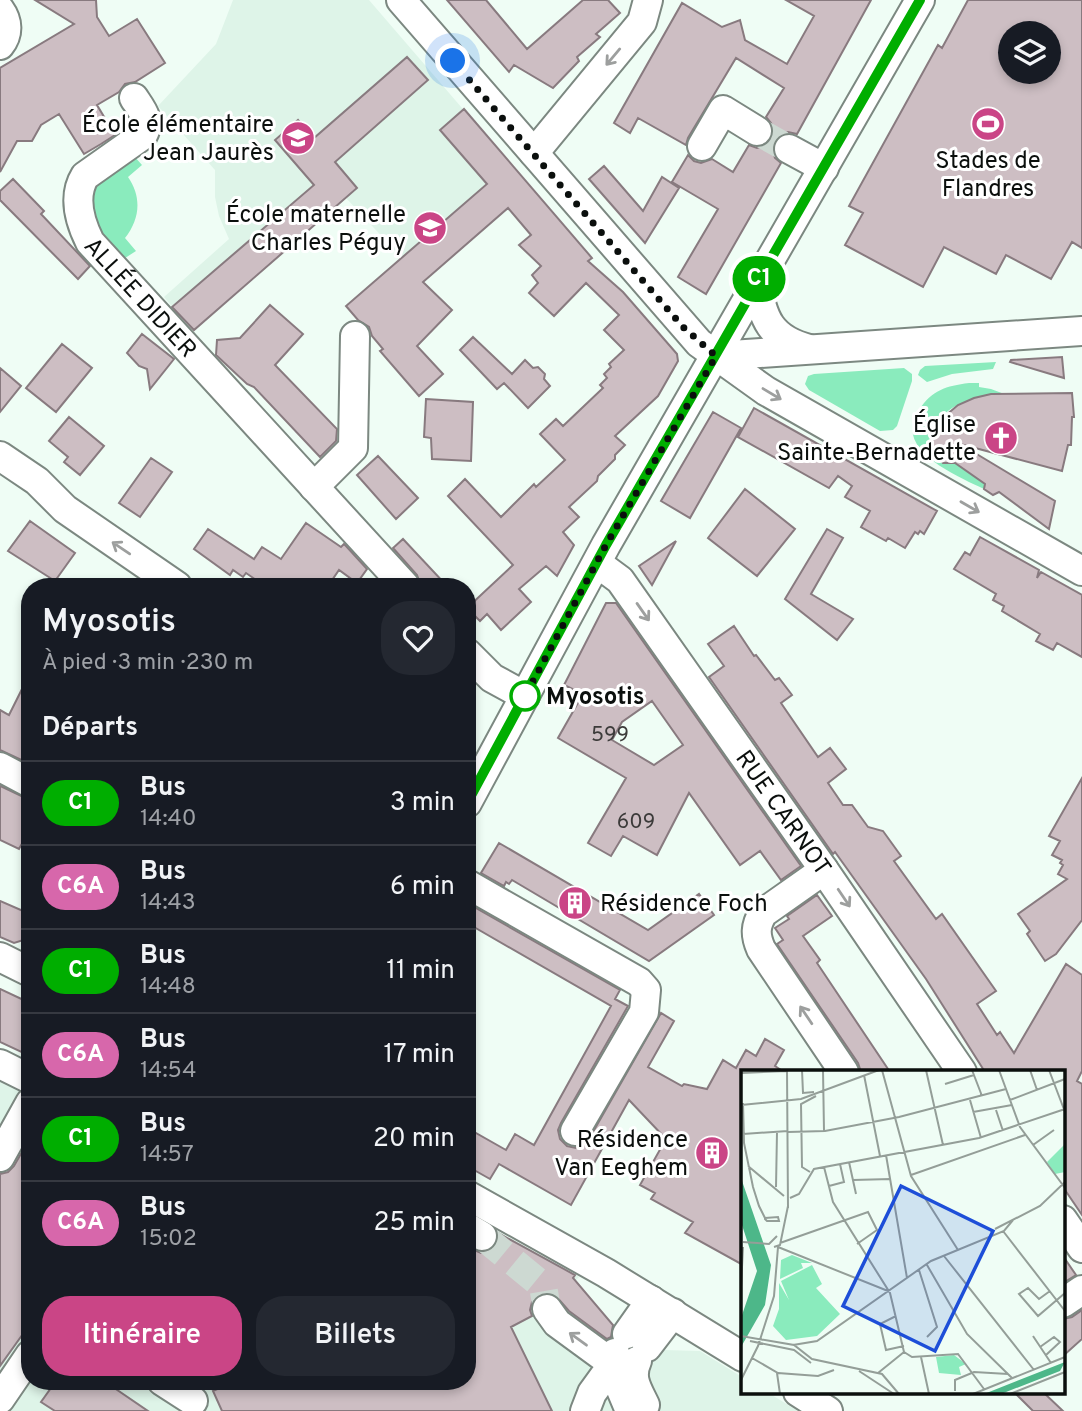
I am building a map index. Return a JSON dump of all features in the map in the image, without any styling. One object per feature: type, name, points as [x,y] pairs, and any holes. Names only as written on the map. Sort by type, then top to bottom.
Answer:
[{"type":"street","points":[[401,0],[683,327],[716,356],[766,391],[1082,571]]},
{"type":"street","points":[[534,153],[642,22],[648,0]]},
{"type":"street","points":[[476,779],[525,696],[597,562],[920,0]]},
{"type":"street","points":[[0,10],[7,24],[7,33],[0,45]]},
{"type":"street","name":"ALLÉE DIDIER","points":[[134,98],[145,115],[147,129],[139,139],[85,176],[79,191],[80,219],[90,242],[398,578]]},
{"type":"street","points":[[702,146],[723,110],[757,131]]},
{"type":"street","points":[[789,149],[824,168]]},
{"type":"street","points":[[757,282],[761,303],[772,329],[785,341],[811,350]]},
{"type":"street","points":[[716,356],[1082,331]]},
{"type":"street","points":[[314,487],[348,455],[354,443],[355,336]]},
{"type":"street","points":[[0,456],[37,481],[65,509],[165,578]]},
{"type":"street","name":"RUE CARNOT","points":[[597,562],[620,580],[961,1070]]},
{"type":"street","points":[[476,662],[492,678],[525,696]]},
{"type":"street","points":[[0,767],[21,778]]},
{"type":"street","points":[[824,870],[763,914],[758,921],[756,936],[761,949],[843,1070]]},
{"type":"street","points":[[476,889],[639,982],[646,990],[644,1012],[575,1131]]},
{"type":"street","points":[[0,957],[21,968]]},
{"type":"street","points":[[0,1064],[21,1074]]},
{"type":"street","points":[[0,1157],[21,1119]]},
{"type":"street","points":[[476,1200],[741,1356]]},
{"type":"street","points":[[1064,1221],[1082,1248]]},
{"type":"street","points":[[1064,1302],[1082,1290]]},
{"type":"street","points":[[585,1411],[592,1393],[662,1307]]},
{"type":"street","points":[[547,1309],[557,1323],[628,1351]]},
{"type":"street","points":[[628,1351],[618,1385],[630,1411]]},
{"type":"street","points":[[628,1351],[634,1380],[648,1411]]},
{"type":"street","points":[[0,1399],[21,1368]]},
{"type":"street","points":[[9,1411],[25,1390]]},
{"type":"street","points":[[800,1394],[828,1411]]},
{"type":"shaded area","name":"École élémentaire Jean Jaurès","points":[[233,0],[369,0],[531,188],[367,331],[346,306],[402,258],[346,198],[193,331],[164,297],[229,239],[219,216],[215,197],[215,170],[158,106],[216,44]]},
{"type":"shaded area","points":[[0,1070],[21,1080],[21,1390],[476,1390],[476,1219],[575,1274],[579,1277],[575,1281],[612,1323],[660,1356],[664,1350],[700,1351],[741,1376],[741,1394],[770,1394],[798,1411],[0,1411]]},
{"type":"green space","points":[[134,156],[142,165],[128,177],[136,192],[137,208],[134,223],[125,238],[136,251],[122,260],[107,244],[97,226],[93,205],[94,184]]},
{"type":"green space","points":[[996,362],[993,369],[952,374],[927,382],[918,375],[925,366]]},
{"type":"green space","points":[[904,368],[912,374],[912,381],[897,426],[893,430],[880,431],[809,390],[805,384],[808,376],[814,374]]},
{"type":"green space","points":[[969,383],[979,383],[979,387],[1007,395],[969,401],[951,409],[934,428],[931,444],[940,461],[957,464],[965,469],[985,484],[984,489],[944,469],[920,449],[914,437],[913,424],[919,410],[934,393]]},
{"type":"building","points":[[35,0],[96,0],[97,17],[109,36],[137,19],[165,63],[135,82],[125,84],[119,92],[97,105],[115,135],[84,154],[59,114],[41,125],[32,141],[17,141],[0,172],[0,68],[74,24]]},
{"type":"building","points":[[447,0],[486,0],[527,49],[583,0],[608,0],[620,13],[596,34],[600,37],[577,57],[579,61],[553,88],[514,65],[509,72]]},
{"type":"building","points":[[786,0],[871,0],[797,134],[788,132],[775,141],[772,150],[781,163],[706,294],[678,277],[718,209],[672,182],[688,155],[701,163],[712,159],[733,172],[749,145],[757,148],[764,146],[771,140],[774,131],[766,117],[784,88],[736,58],[686,145],[638,118],[630,133],[614,123],[682,3],[722,27],[740,20],[745,40],[787,64],[814,16]]},
{"type":"building","name":"Stades de Flandres","points":[[968,0],[1082,0],[1082,248],[1072,242],[1051,279],[1006,255],[996,274],[944,247],[923,287],[845,245],[863,213],[849,206],[938,45],[942,48]]},
{"type":"building","points":[[407,57],[428,80],[335,162],[357,188],[194,330],[172,307],[314,185],[275,140],[298,120],[314,138]]},
{"type":"building","points":[[464,109],[592,258],[588,261],[623,292],[677,354],[678,361],[658,396],[615,436],[625,445],[615,455],[615,459],[598,476],[597,481],[569,507],[579,517],[563,532],[574,545],[557,576],[546,566],[519,589],[531,602],[501,630],[487,614],[480,621],[476,617],[476,600],[513,565],[448,496],[465,479],[501,517],[534,484],[536,487],[565,460],[540,434],[556,419],[563,426],[603,388],[600,385],[607,378],[604,374],[611,367],[609,364],[624,350],[604,330],[619,315],[586,283],[554,316],[529,293],[538,283],[532,275],[541,266],[519,245],[531,235],[508,208],[423,282],[452,310],[417,346],[443,374],[419,396],[380,351],[383,349],[372,336],[369,327],[358,320],[346,306],[487,184],[440,130]]},
{"type":"building","points":[[604,166],[643,211],[662,177],[679,188],[645,243],[589,179]]},
{"type":"building","points":[[13,179],[44,211],[41,214],[90,266],[78,279],[0,200],[0,191]]},
{"type":"building","points":[[270,305],[303,334],[275,365],[337,429],[336,441],[320,457],[254,387],[247,384],[216,355],[217,340],[240,338]]},
{"type":"building","points":[[142,334],[174,359],[150,389],[147,369],[139,366],[127,353]]},
{"type":"building","points":[[473,337],[512,374],[525,360],[545,374],[544,379],[550,386],[528,408],[504,383],[497,389],[460,350]]},
{"type":"building","points":[[62,344],[92,368],[56,412],[26,388]]},
{"type":"building","points":[[1062,357],[1064,378],[1010,362],[1011,360]]},
{"type":"building","points":[[0,368],[21,386],[0,412]]},
{"type":"building","name":"Église Sainte-Bernadette","points":[[1072,393],[1074,417],[1071,445],[1068,445],[1062,471],[960,444],[1055,501],[1049,529],[999,492],[993,495],[984,489],[985,484],[955,463],[943,463],[932,448],[931,435],[938,422],[958,405],[974,398],[991,394]]},
{"type":"building","points":[[426,399],[473,402],[471,461],[432,459],[431,438],[424,437]]},
{"type":"building","points":[[754,408],[937,511],[924,534],[915,532],[905,548],[888,538],[886,541],[861,527],[870,511],[845,497],[852,486],[838,476],[829,488],[738,437]]},
{"type":"building","points":[[713,412],[741,428],[690,518],[661,501]]},
{"type":"building","points":[[69,417],[104,446],[80,475],[64,462],[68,457],[49,441]]},
{"type":"building","points":[[378,456],[418,498],[396,519],[357,475]]},
{"type":"building","points":[[151,458],[172,472],[140,517],[119,503]]},
{"type":"building","points":[[745,489],[795,529],[757,576],[708,538]]},
{"type":"building","points":[[30,521],[75,553],[57,578],[50,578],[8,551]]},
{"type":"building","points":[[306,523],[341,547],[344,544],[367,569],[361,578],[350,578],[339,570],[334,578],[253,578],[246,573],[243,577],[233,570],[230,575],[194,549],[208,529],[254,559],[262,547],[281,559]]},
{"type":"building","points":[[827,529],[843,538],[811,594],[853,619],[837,640],[785,599]]},
{"type":"building","points":[[980,537],[1039,570],[1037,578],[1041,572],[1082,595],[1082,657],[1057,643],[1053,650],[1036,641],[1040,634],[1002,611],[1004,606],[993,600],[996,594],[954,569],[965,552],[970,555]]},
{"type":"building","points":[[403,539],[440,578],[418,578],[393,548]]},
{"type":"building","points":[[676,541],[652,585],[639,566]]},
{"type":"building","points":[[606,603],[616,603],[801,866],[781,880],[760,851],[740,865],[689,793],[657,855],[623,836],[611,856],[588,843],[626,778],[558,738],[583,694],[564,685]],"holes":[[[652,701],[683,745],[654,765],[612,740],[622,722]]]},
{"type":"building","points":[[734,626],[754,656],[756,655],[775,680],[779,678],[792,695],[781,703],[818,757],[830,748],[846,769],[828,783],[843,805],[852,805],[868,827],[883,831],[901,856],[894,861],[936,919],[942,914],[996,991],[977,1004],[997,1035],[1000,1032],[1014,1053],[1066,964],[1082,975],[1082,1071],[1077,1081],[1082,1084],[1082,1215],[1064,1188],[1064,1070],[984,1070],[926,979],[835,852],[833,854],[709,677],[724,666],[708,644]]},
{"type":"building","points":[[21,691],[21,760],[0,750],[0,710],[9,715]]},
{"type":"building","points":[[1082,778],[1082,920],[1056,954],[1045,961],[1027,934],[1030,931],[1018,914],[1067,879],[1058,874],[1063,865],[1060,863],[1062,860],[1052,855],[1060,841],[1049,836]]},
{"type":"building","points":[[0,786],[21,796],[21,845],[19,849],[0,840]]},
{"type":"building","name":"Résidence Foch","points":[[499,843],[648,930],[699,894],[714,915],[649,961],[512,880],[504,886],[481,873]]},
{"type":"building","points":[[817,895],[832,916],[803,936],[820,960],[817,963],[889,1070],[860,1070],[777,944],[783,940],[775,928],[789,919],[787,916]]},
{"type":"building","points":[[0,901],[21,910],[21,941],[14,943],[0,937]]},
{"type":"building","points":[[476,908],[620,990],[615,999],[628,1006],[561,1123],[558,1130],[560,1139],[567,1146],[583,1146],[589,1139],[661,1013],[674,1021],[648,1067],[682,1086],[684,1084],[707,1089],[723,1060],[736,1068],[746,1050],[756,1056],[765,1039],[784,1050],[775,1066],[781,1070],[741,1070],[741,1264],[685,1233],[693,1222],[651,1199],[655,1193],[640,1185],[666,1139],[629,1100],[571,1205],[499,1164],[490,1179],[476,1171],[476,1133],[506,1150],[515,1134],[534,1145],[611,1006],[476,928]]},
{"type":"building","points":[[0,989],[21,999],[21,1052],[0,1042]]},
{"type":"building","points":[[21,1154],[21,1337],[0,1366],[0,1174],[8,1172]]},
{"type":"building","points":[[498,1233],[575,1275],[573,1278],[613,1325],[611,1337],[607,1339],[569,1311],[554,1294],[546,1292],[538,1295],[532,1302],[532,1316],[511,1327],[552,1411],[222,1411],[213,1391],[215,1390],[476,1390],[476,1251],[489,1251],[497,1244]]},
{"type":"building","points":[[1064,1257],[1076,1275],[1064,1282]]},
{"type":"building","points":[[1082,1310],[1082,1339],[1064,1355],[1064,1319]]},
{"type":"building","points":[[50,1390],[117,1390],[148,1411],[55,1411],[41,1402]]},
{"type":"building","points":[[1016,1394],[1045,1394],[1063,1411],[1033,1411]]},
{"type":"tunnel","points":[[757,131],[789,149]]},
{"type":"tunnel","points":[[482,1236],[543,1286],[547,1309]]},
{"type":"bus line","name":"C1","points":[[476,788],[606,545],[702,383],[757,282],[920,0]]},
{"type":"place","name":"Stades de Flandres","points":[[988,124]]},
{"type":"place","name":"École élémentaire Jean Jaurès","points":[[298,138]]},
{"type":"place","name":"École maternelle Charles Péguy","points":[[430,228]]},
{"type":"place","name":"Église Sainte-Bernadette","points":[[1001,438]]},
{"type":"place","name":"Myosotis","points":[[525,696]]},
{"type":"place","name":"Résidence Foch","points":[[575,903]]},
{"type":"place","name":"Résidence Van Eeghem","points":[[712,1153]]},
{"type":"route","points":[[453,61],[683,327],[716,356],[606,545],[525,696]]}]
